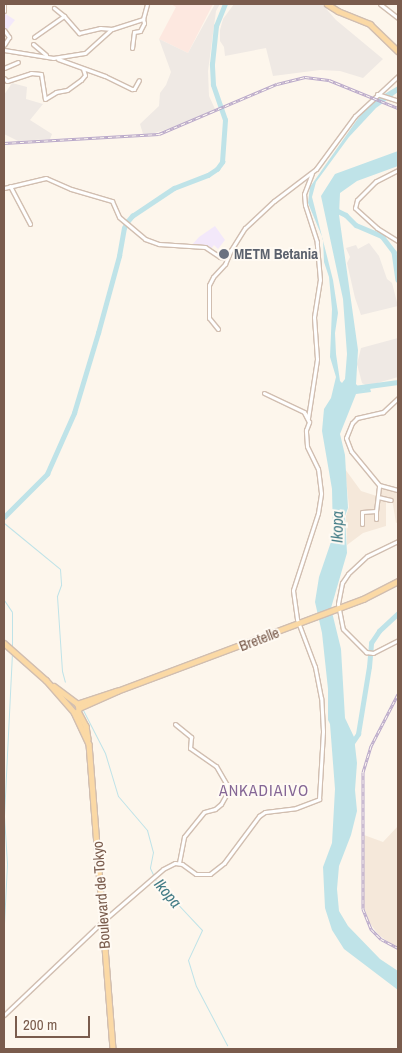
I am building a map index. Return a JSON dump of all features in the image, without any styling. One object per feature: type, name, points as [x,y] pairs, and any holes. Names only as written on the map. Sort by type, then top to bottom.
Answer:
[{"type":"main road","points":[[327,4],[338,11],[370,24],[398,50]]},
{"type":"main road","name":"Bretelle","points":[[75,707],[337,609],[377,593],[398,581]]},
{"type":"main road","name":"Boulevard de Tokyo","points":[[6,645],[75,707],[86,726],[94,784],[113,1049]]},
{"type":"street","points":[[132,48],[134,32],[140,30],[144,23],[143,19],[147,4]]},
{"type":"street","points":[[380,4],[398,18]]},
{"type":"street","points":[[4,5],[4,11]]},
{"type":"street","points":[[54,8],[79,33],[100,28],[112,30]]},
{"type":"street","points":[[34,37],[64,16]]},
{"type":"street","points":[[53,58],[85,53],[112,30],[143,19]]},
{"type":"street","points":[[4,30],[9,37],[4,45]]},
{"type":"street","points":[[33,44],[46,56]]},
{"type":"street","points":[[4,50],[60,59],[105,76],[132,89],[134,89],[139,80]]},
{"type":"street","points":[[4,68],[18,62]]},
{"type":"street","points":[[4,78],[7,81],[31,73],[41,74],[45,99],[56,92],[67,90],[81,80],[85,75],[83,69]]},
{"type":"street","points":[[264,393],[304,412],[308,418],[317,359],[314,317],[320,280],[317,242],[305,205],[304,194],[312,173],[343,130],[377,94],[398,76]]},
{"type":"street","points":[[377,94],[398,101]]},
{"type":"street","points":[[398,170],[376,181],[357,200],[355,208],[377,228],[398,241]]},
{"type":"street","points":[[218,329],[209,318],[208,292],[213,277],[225,264],[250,222],[312,173]]},
{"type":"street","points":[[4,188],[46,178],[71,189],[112,201],[119,217],[150,241],[204,247],[220,257],[227,258]]},
{"type":"street","points":[[304,178],[308,182]]},
{"type":"street","points":[[10,186],[30,224]]},
{"type":"street","points":[[398,398],[383,412],[358,418],[348,432],[347,446],[379,485],[398,490]]},
{"type":"street","points":[[4,1015],[103,920],[164,869],[179,863],[196,874],[210,874],[224,863],[243,835],[265,812],[296,808],[319,799],[322,762],[322,698],[293,590],[318,513],[321,493],[318,469],[307,446],[306,430],[309,422],[304,412]]},
{"type":"street","points":[[376,519],[379,485]]},
{"type":"street","points":[[378,497],[391,500]]},
{"type":"street","points":[[362,524],[362,512],[376,511]]},
{"type":"street","points":[[398,541],[367,556],[348,574],[342,583],[337,609],[343,630],[371,653],[398,640]]},
{"type":"street","points":[[175,724],[191,737],[190,748],[216,766],[227,785],[226,794],[220,804],[215,809],[204,812],[184,837],[179,863]]},
{"type":"shaded area","points":[[171,4],[213,4],[188,53],[159,39],[176,7]]},
{"type":"shaded area","points":[[215,4],[220,4],[216,11],[208,71],[209,96],[215,109],[178,126],[151,134],[143,134],[140,124],[159,106],[160,93],[166,85],[171,72],[159,39],[188,53]]},
{"type":"shaded area","points":[[234,4],[322,4],[336,20],[383,59],[363,78],[340,71],[320,70],[273,76],[266,48],[225,56],[224,47],[220,41],[220,30],[223,19]]},
{"type":"shaded area","points":[[4,13],[15,20],[7,30],[4,28]]},
{"type":"shaded area","points":[[12,83],[27,87],[26,99],[43,104],[30,120],[52,134],[50,139],[18,141],[4,134],[4,95]]},
{"type":"shaded area","points":[[215,226],[225,240],[218,249],[214,245],[211,249],[191,246],[199,237]]},
{"type":"shaded area","points":[[369,243],[379,256],[387,279],[392,283],[398,306],[361,315],[347,263],[350,257],[346,248],[356,245],[358,249]]},
{"type":"shaded area","points":[[398,338],[398,377],[367,386],[362,383],[357,364],[361,348]]},
{"type":"shaded area","points":[[345,469],[361,491],[386,499],[386,526],[363,533],[347,545],[346,516],[349,507]]},
{"type":"shaded area","points":[[381,488],[398,492],[398,522],[396,523],[392,499],[379,497]]},
{"type":"shaded area","points":[[398,826],[398,950],[378,934],[369,922],[363,904],[364,835],[383,842]]},
{"type":"water","points":[[398,86],[398,92],[376,108],[349,137],[316,182],[312,197],[322,237],[308,203],[310,187],[359,117],[376,99]]},
{"type":"water","points":[[398,151],[398,166],[357,181],[340,193],[339,215],[358,350],[356,384],[361,390],[370,388],[371,392],[356,394],[340,434],[345,455],[348,508],[345,516],[347,553],[331,608],[341,649],[345,718],[354,737],[357,763],[355,790],[357,811],[351,835],[339,866],[337,889],[339,911],[348,926],[380,959],[398,971],[398,990],[344,949],[332,930],[325,908],[323,867],[332,843],[335,789],[330,724],[328,720],[328,689],[322,633],[315,602],[319,577],[333,536],[332,489],[322,431],[324,409],[331,398],[336,377],[330,357],[332,309],[329,277],[324,262],[323,241],[333,280],[338,313],[335,333],[336,354],[340,381],[342,383],[345,379],[347,354],[343,299],[321,196],[335,174]]},
{"type":"waterway","points":[[4,517],[47,474],[74,413],[98,333],[127,222],[132,216],[174,188],[208,175],[217,169],[222,162],[225,120],[213,85],[212,64],[216,26],[225,4]]},
{"type":"waterway","name":"Ikopa","points":[[334,209],[346,215],[356,225],[382,236],[394,252],[398,280]]},
{"type":"waterway","name":"Ikopa","points":[[354,388],[398,382]]},
{"type":"waterway","name":"Ikopa","points":[[4,523],[60,569],[61,585],[57,596],[62,671],[65,682]]},
{"type":"waterway","points":[[4,600],[12,612],[12,648]]},
{"type":"waterway","name":"Ikopa","points":[[352,743],[358,734],[371,643],[379,631],[398,613]]},
{"type":"waterway","points":[[4,816],[12,652]]},
{"type":"waterway","name":"Ikopa","points":[[83,710],[105,753],[118,796],[147,830],[153,852],[150,868],[156,881],[202,930],[188,960],[196,986],[227,1045]]},
{"type":"waterway","points":[[4,816],[7,864],[4,923]]},
{"type":"waterway","points":[[4,930],[4,986]]},
{"type":"railway","points":[[4,143],[159,134],[277,84],[305,77],[329,80],[398,108]]},
{"type":"railway","points":[[398,694],[371,746],[363,772],[363,909],[371,929],[381,939],[398,948]]},
{"type":"place","name":"METM Betania","points":[[224,254]]},
{"type":"district","name":"ANKADIAIVO","points":[[264,790]]}]
